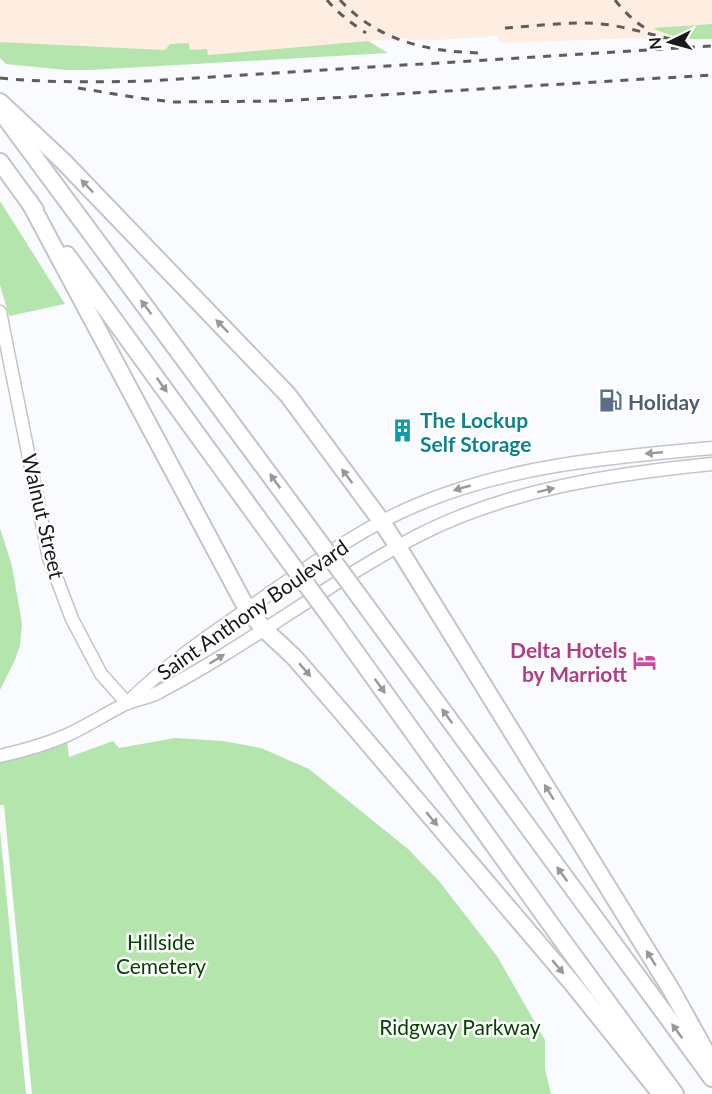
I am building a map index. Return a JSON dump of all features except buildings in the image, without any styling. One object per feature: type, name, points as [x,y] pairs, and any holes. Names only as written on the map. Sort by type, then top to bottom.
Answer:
[{"type":"highway","points":[[0,102],[63,161],[288,395],[398,547],[666,981],[712,1063]]},
{"type":"highway","points":[[0,110],[712,1078]]},
{"type":"highway","points":[[0,162],[675,1094]]},
{"type":"highway","points":[[29,201],[247,609],[264,629],[294,657],[340,710],[572,983],[661,1094]]},
{"type":"main road","name":"Walnut Street","points":[[0,312],[49,558],[72,619],[101,674],[127,703]]},
{"type":"main road","name":"Saint Anthony Boulevard","points":[[127,703],[151,680],[338,546],[427,501],[454,490],[570,464],[712,448]]},
{"type":"main road","name":"Saint Anthony Boulevard","points":[[0,756],[66,735],[127,703],[156,694],[356,570],[419,535],[460,517],[499,502],[544,490],[624,474],[712,465]]},
{"type":"shaded area","points":[[0,0],[712,0],[712,24],[655,28],[673,36],[695,40],[661,43],[643,38],[500,43],[498,36],[437,40],[403,38],[208,55],[190,50],[190,43],[170,44],[165,50],[0,42]]},
{"type":"green space","points":[[712,24],[712,39],[682,38],[653,28]]},
{"type":"green space","points":[[368,41],[388,53],[90,70],[6,64],[0,58],[0,42],[165,50],[170,44],[189,43],[190,50],[207,49],[208,55]]},
{"type":"green space","points":[[0,201],[65,304],[9,316],[0,285]]},
{"type":"green space","points":[[0,528],[12,566],[22,624],[20,645],[15,660],[0,690]]},
{"type":"green space","name":"Hillside Cemetery","points":[[66,735],[69,757],[113,741],[119,748],[175,738],[223,741],[261,748],[309,769],[408,849],[439,881],[497,956],[545,1040],[545,1069],[551,1094],[32,1094],[4,805],[0,805],[0,756]]},
{"type":"green space","points":[[0,831],[26,1094],[0,1094]]},
{"type":"railway","points":[[327,0],[345,18],[366,33]]},
{"type":"railway","points":[[340,0],[371,25],[405,42],[442,50],[482,53]]},
{"type":"railway","points":[[615,0],[640,25],[650,31]]},
{"type":"railway","points":[[505,28],[590,23],[688,42]]},
{"type":"railway","points":[[0,78],[92,82],[147,81],[712,46]]},
{"type":"railway","points":[[78,88],[174,102],[281,101],[712,75]]},
{"type":"place","name":"Holiday","points":[[610,401]]},
{"type":"place","name":"The Lockup Self Storage","points":[[402,431]]},
{"type":"place","name":"Delta Hotels by Marriott","points":[[645,661]]},
{"type":"park label","name":"Ridgway Parkway","points":[[460,1026]]}]
